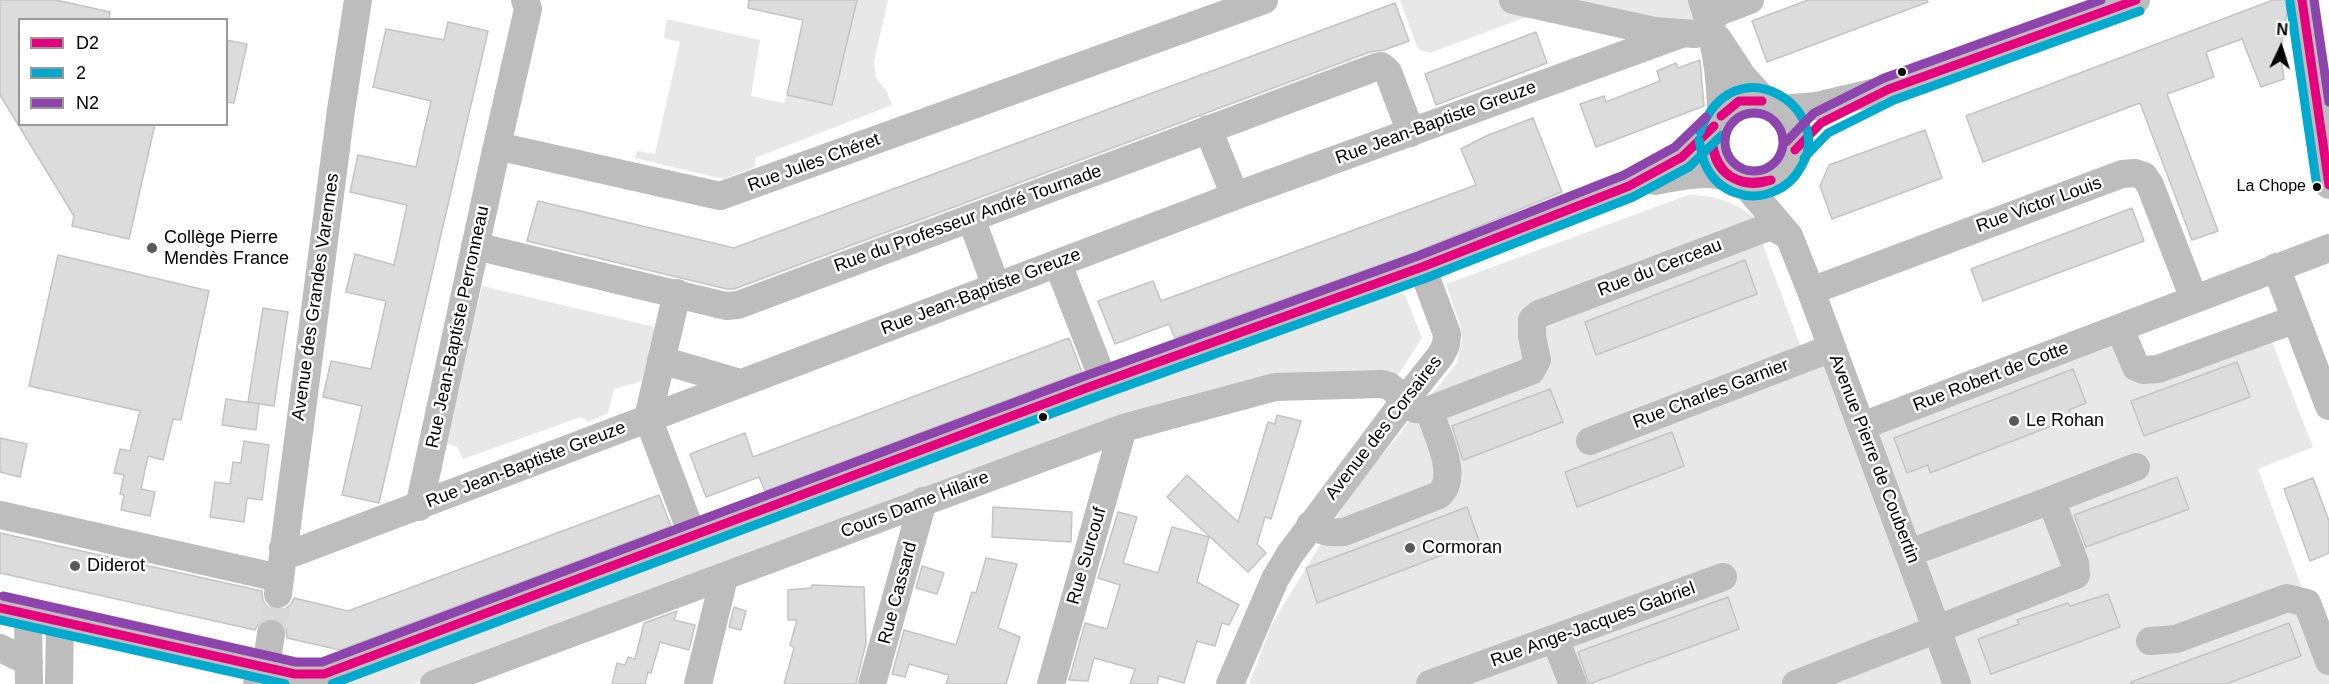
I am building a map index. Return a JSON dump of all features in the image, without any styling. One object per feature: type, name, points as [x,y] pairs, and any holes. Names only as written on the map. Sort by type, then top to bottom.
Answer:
[{"type":"street","name":"Avenue des Grandes Varennes","points":[[0,515],[279,586],[341,110],[358,0]]},
{"type":"street","points":[[497,146],[528,9],[525,0]]},
{"type":"street","name":"Rue Jules Chéret","points":[[497,146],[720,196],[1263,0]]},
{"type":"street","points":[[1513,0],[1654,31],[1681,34],[1695,34],[1707,15],[1750,0]]},
{"type":"street","points":[[0,608],[60,621],[261,676],[324,674],[1104,382],[1422,267],[1629,186],[1682,157],[1729,107],[1740,102],[1752,100],[1772,105],[1817,106],[1889,89],[2136,0]]},
{"type":"street","points":[[2302,0],[2322,87],[2329,185]]},
{"type":"street","points":[[1707,15],[1743,77],[1792,125],[1796,137],[1793,156]]},
{"type":"street","points":[[1707,15],[1721,86],[1718,121],[1712,137],[1712,149],[1716,161],[1738,181]]},
{"type":"street","name":"Rue Jean-Baptiste Greuze","points":[[283,548],[296,552],[1235,196],[1681,34]]},
{"type":"street","name":"Rue du Professeur André Tournade","points":[[475,246],[677,292],[726,306],[738,305],[1381,66],[1388,72],[1411,133]]},
{"type":"street","points":[[1629,186],[1689,174],[1713,173],[1756,184],[1777,178],[1821,123],[1889,89]]},
{"type":"street","points":[[1208,129],[1235,196]]},
{"type":"street","name":"Rue Jean-Baptiste Perronneau","points":[[418,507],[497,146]]},
{"type":"street","name":"Avenue Pierre de Coubertin","points":[[1793,156],[1787,200],[1789,236],[1958,684]]},
{"type":"street","name":"Rue Victor Louis","points":[[1811,291],[2122,174],[2135,173],[2144,176],[2150,185],[2194,299]]},
{"type":"street","name":"Avenue Pierre de Coubertin","points":[[1738,181],[1789,236]]},
{"type":"street","points":[[971,218],[996,286]]},
{"type":"street","name":"Rue du Cerceau","points":[[1412,404],[1531,371],[1538,360],[1532,336],[1532,320],[1539,314],[1771,226],[1789,236]]},
{"type":"street","name":"Rue Robert de Cotte","points":[[1862,426],[2329,248]]},
{"type":"street","points":[[1058,264],[1104,382]]},
{"type":"street","name":"Avenue des Corsaires","points":[[1230,684],[1275,579],[1310,525],[1412,404],[1442,355],[1447,334],[1422,267]]},
{"type":"street","points":[[2276,267],[2328,398]]},
{"type":"street","points":[[677,292],[648,418],[693,537]]},
{"type":"street","points":[[2120,329],[2136,367],[2143,370],[2158,369],[2296,319]]},
{"type":"street","name":"Rue Charles Garnier","points":[[1590,441],[1832,348]]},
{"type":"street","points":[[661,360],[740,383]]},
{"type":"street","name":"Cours Dame Hilaire","points":[[434,684],[1123,428],[1275,387],[1382,384],[1389,386],[1412,404]]},
{"type":"street","points":[[1310,525],[1321,531],[1344,532],[1439,495],[1445,490],[1449,481],[1449,470],[1412,404]]},
{"type":"street","name":"Rue Surcouf","points":[[1051,684],[1123,428]]},
{"type":"street","points":[[1909,553],[2136,467]]},
{"type":"street","points":[[1796,684],[2076,575],[2075,563],[2051,500]]},
{"type":"street","name":"Rue Cassard","points":[[872,684],[923,501]]},
{"type":"street","name":"Rue Ange-Jacques Gabriel","points":[[1430,684],[1723,577]]},
{"type":"street","points":[[705,680],[724,578]]},
{"type":"street","points":[[2150,641],[2175,639],[2287,598],[2296,599],[2307,603],[2329,661]]},
{"type":"street","points":[[28,615],[29,673]]},
{"type":"street","points":[[59,684],[60,621]]},
{"type":"street","points":[[261,676],[271,634]]},
{"type":"street","points":[[1555,639],[1573,684]]},
{"type":"street","points":[[0,648],[29,673]]},
{"type":"street","points":[[509,684],[513,656]]},
{"type":"shaded area","points":[[857,0],[888,0],[874,61],[876,78],[887,92],[892,105],[755,158],[755,167],[723,179],[635,158],[637,151],[655,154],[680,42],[664,38],[667,19],[760,40],[751,96],[784,103],[787,95],[832,105]]},
{"type":"shaded area","points":[[1400,0],[1513,0],[1548,9],[1430,53],[1419,50]]},
{"type":"shaded area","points":[[1518,0],[1750,0],[1712,29]]},
{"type":"shaded area","points":[[1688,195],[1707,196],[1725,201],[1742,208],[1757,220],[1758,231],[1805,358],[1821,352],[1849,428],[2120,329],[2135,367],[2267,329],[2313,447],[2258,469],[2329,661],[2329,684],[1249,684],[1272,624],[1353,491],[1457,363],[1462,339],[1460,325],[1446,284]]},
{"type":"shaded area","points":[[482,286],[655,327],[642,381],[614,389],[608,413],[588,422],[581,417],[463,459],[457,447],[446,443]]},
{"type":"shaded area","points":[[1396,291],[1405,295],[1422,338],[1398,375],[1264,380],[1161,406],[414,684],[337,684],[1381,293]]},
{"type":"building","points":[[0,0],[56,0],[110,12],[109,18],[18,18],[18,124],[0,95]]},
{"type":"building","points":[[749,0],[857,0],[832,105],[787,95],[803,20],[748,8]]},
{"type":"building","points":[[1808,0],[1927,0],[1928,2],[1767,62],[1752,21]]},
{"type":"building","points":[[2273,0],[2286,0],[2287,13],[2280,52],[2284,79],[2261,87],[2242,39],[2206,52],[2214,77],[2167,94],[2218,231],[2192,240],[2140,103],[1983,162],[1966,116]]},
{"type":"building","points":[[1395,3],[1409,41],[1384,50],[1370,52],[734,289],[527,241],[538,201],[734,248]]},
{"type":"building","points":[[448,22],[488,31],[379,503],[342,495],[362,406],[323,397],[331,361],[371,369],[386,301],[346,292],[355,254],[394,265],[407,205],[350,192],[358,155],[416,167],[431,101],[373,87],[386,29],[444,40]]},
{"type":"building","points":[[1536,32],[1547,63],[1436,105],[1425,74]]},
{"type":"building","points":[[228,40],[247,44],[234,103],[228,102]]},
{"type":"building","points":[[1700,60],[1704,106],[1596,147],[1580,104],[1604,96],[1606,102],[1660,81],[1657,71],[1676,63],[1678,68]]},
{"type":"building","points":[[1533,118],[1562,192],[1416,252],[1175,338],[1169,324],[1115,344],[1098,301],[1153,281],[1161,301],[1476,185],[1461,149],[1486,136]]},
{"type":"building","points":[[19,126],[155,126],[129,239],[72,226],[74,216]]},
{"type":"building","points":[[1925,130],[1942,178],[1832,219],[1820,186],[1829,165]]},
{"type":"building","points":[[2132,208],[2144,241],[1983,301],[1971,269]]},
{"type":"building","points":[[58,255],[209,291],[181,420],[173,419],[163,460],[148,456],[141,489],[155,492],[150,516],[121,510],[124,495],[120,494],[124,475],[114,473],[120,449],[130,451],[140,411],[29,386]]},
{"type":"building","points":[[1745,260],[1757,294],[1596,355],[1585,322]]},
{"type":"building","points":[[263,308],[288,312],[274,406],[248,402]]},
{"type":"building","points":[[1069,338],[1082,372],[765,491],[759,477],[706,497],[690,454],[745,433],[753,457]]},
{"type":"building","points":[[2237,362],[2250,397],[2144,436],[2131,401]]},
{"type":"building","name":"Le Rohan","points":[[2073,369],[2086,403],[2069,410],[2072,418],[1930,473],[1928,465],[1907,473],[1894,438]]},
{"type":"building","points":[[1550,389],[1563,422],[1463,460],[1452,426]]},
{"type":"building","points":[[226,399],[259,404],[256,430],[222,425]]},
{"type":"building","points":[[1277,415],[1301,421],[1271,519],[1265,517],[1257,544],[1266,553],[1248,572],[1167,497],[1187,475],[1238,522],[1268,422],[1275,424]]},
{"type":"building","points":[[1672,432],[1684,466],[1577,507],[1565,472]]},
{"type":"building","points":[[0,438],[27,444],[20,477],[0,472]]},
{"type":"building","points":[[244,441],[269,445],[262,500],[247,498],[244,522],[210,517],[215,482],[230,484],[233,462],[241,463]]},
{"type":"building","points":[[2177,477],[2189,509],[2086,547],[2074,515]]},
{"type":"building","points":[[2313,478],[2329,521],[2329,553],[2310,561],[2284,489]]},
{"type":"building","name":"Diderot","points":[[659,495],[671,526],[340,650],[287,638],[286,627],[274,618],[264,619],[255,630],[0,573],[0,533],[262,591],[263,601],[275,610],[285,609],[294,598],[348,611]]},
{"type":"building","points":[[993,507],[1072,512],[1071,542],[992,537]]},
{"type":"building","name":"Cormoran","points":[[1467,507],[1479,541],[1317,603],[1306,568]]},
{"type":"building","points":[[1118,512],[1137,517],[1123,563],[1158,573],[1172,527],[1209,537],[1197,582],[1239,605],[1229,625],[1222,623],[1215,646],[1197,641],[1184,683],[1159,676],[1157,684],[1130,684],[1135,669],[1094,658],[1088,681],[1069,680],[1085,623],[1107,629],[1120,585],[1098,578]]},
{"type":"building","points":[[986,558],[1017,564],[998,628],[1020,637],[1006,684],[946,684],[949,675],[909,664],[905,677],[892,674],[904,630],[956,645],[972,592],[976,593]]},
{"type":"building","points":[[922,566],[944,573],[937,594],[916,588]]},
{"type":"building","points":[[812,585],[864,587],[866,643],[856,684],[784,684],[794,648],[790,645],[797,620],[788,620],[788,590],[811,588]]},
{"type":"building","points":[[2108,594],[2120,627],[1991,674],[1978,639],[2019,624],[2017,620],[2068,603],[2070,606]]},
{"type":"building","points":[[1728,597],[1739,629],[1589,684],[1578,652]]},
{"type":"building","points":[[734,607],[746,611],[741,630],[729,627]]},
{"type":"building","points":[[677,611],[674,620],[695,625],[689,650],[660,642],[651,673],[648,672],[645,684],[612,684],[617,663],[625,665],[628,657],[635,659],[644,623]]},
{"type":"building","points":[[2289,623],[2301,656],[2226,684],[2131,684],[2131,682]]},
{"type":"tunnel","points":[[271,634],[278,594]]},
{"type":"transit line","name":"N2","points":[[1786,142],[1814,113],[1884,78],[2101,0]]},
{"type":"transit line","name":"D2","points":[[1795,150],[1821,123],[1889,89],[2136,0]]},
{"type":"transit line","name":"D2","points":[[2302,0],[2329,185]]},
{"type":"transit line","name":"N2","points":[[2314,0],[2329,102]]},
{"type":"transit line","name":"2","points":[[2290,2],[2317,187]]},
{"type":"transit line","name":"2","points":[[1804,158],[1828,133],[1894,100],[2140,11]]},
{"type":"transit line","name":"2","points":[[1699,140],[1706,166],[1718,183],[1735,193],[1755,196],[1775,191],[1790,181],[1801,167],[1808,145],[1805,124],[1794,106],[1777,94],[1756,88],[1735,91],[1716,105],[1700,132]]},
{"type":"transit line","name":"D2","points":[[1721,116],[1739,101],[1762,101]]},
{"type":"transit line","name":"N2","points":[[1748,113],[1760,113],[1775,121],[1783,136],[1783,142],[1783,148],[1775,163],[1760,171],[1748,171],[1733,163],[1725,148],[1725,136],[1733,121],[1748,113]]},
{"type":"transit line","name":"N2","points":[[3,596],[296,662],[322,662],[1085,376],[1418,256],[1624,175],[1675,147],[1706,117]]},
{"type":"transit line","name":"D2","points":[[0,608],[295,674],[324,674],[1089,387],[1422,267],[1629,186],[1682,157],[1714,126]]},
{"type":"transit line","name":"2","points":[[332,684],[1093,398],[1426,278],[1633,197],[1689,167],[1722,135]]},
{"type":"transit line","name":"D2","points":[[1713,147],[1721,166],[1733,178],[1750,182],[1771,180]]},
{"type":"transit line","name":"D2","points":[[1713,147],[1720,166],[1733,178],[1751,183],[1771,180]]},
{"type":"transit line","name":"2","points":[[0,620],[285,684]]},
{"type":"place","name":"La Chope","points":[[2317,187]]},
{"type":"place","name":"Collège Pierre Mendès France","points":[[152,248]]},
{"type":"place","name":"Le Rohan","points":[[2014,421]]},
{"type":"place","name":"Cormoran","points":[[1410,548]]},
{"type":"place","name":"Diderot","points":[[75,566]]}]
